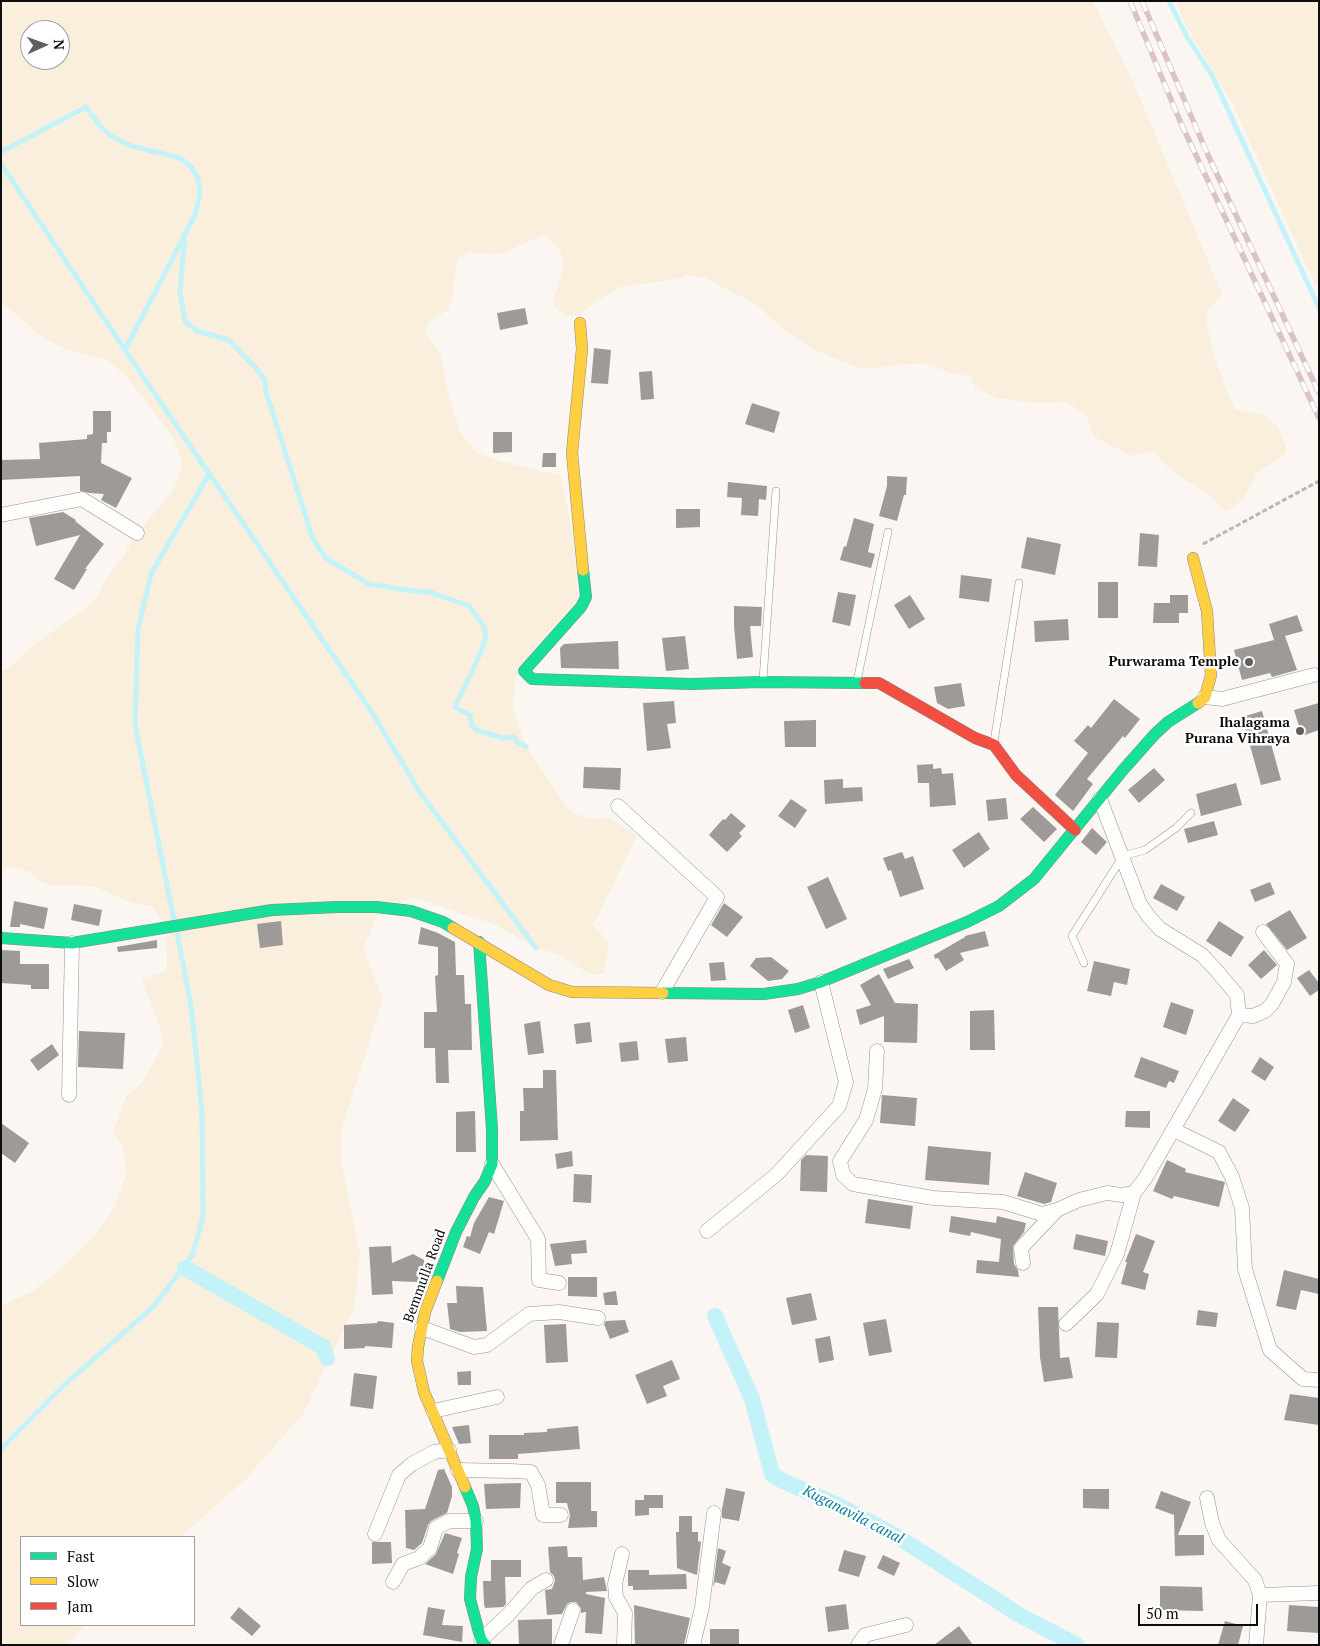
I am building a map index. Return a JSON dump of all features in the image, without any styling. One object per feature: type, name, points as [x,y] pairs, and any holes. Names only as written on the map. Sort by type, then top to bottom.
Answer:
[{"type":"street","points":[[580,323],[582,349],[572,453],[586,597],[581,607],[524,671],[532,679],[690,684],[763,682],[879,683],[896,691],[975,738],[994,745],[1016,775],[1075,830]]},
{"type":"street","points":[[1,515],[82,499],[137,533]]},
{"type":"street","points":[[1,938],[72,942],[272,910],[376,907],[411,911],[443,922],[536,978],[549,985],[572,992],[764,994],[798,989],[821,982],[967,922],[999,906],[1034,879],[1155,734],[1168,722],[1196,705],[1205,697],[1211,675],[1207,611],[1193,558]]},
{"type":"street","points":[[1205,697],[1222,700],[1314,675]]},
{"type":"street","points":[[1066,1324],[1097,1294],[1117,1254],[1134,1193],[1146,1177],[1174,1130],[1239,1015],[1237,996],[1202,955],[1160,929],[1148,917],[1140,904],[1100,799]]},
{"type":"street","points":[[618,806],[717,897],[662,992]]},
{"type":"street","points":[[1239,1015],[1253,1016],[1265,1012],[1272,1004],[1284,982],[1287,964],[1263,932]]},
{"type":"street","points":[[68,1094],[72,942]]},
{"type":"street","name":"Bemmulla Road","points":[[479,942],[492,1130],[492,1164],[485,1181],[474,1197],[456,1232],[425,1312],[417,1361],[424,1392],[474,1506],[477,1549],[471,1577],[470,1599],[483,1642]]},
{"type":"street","points":[[707,1231],[776,1175],[839,1106],[846,1082],[821,982]]},
{"type":"street","points":[[877,1051],[874,1089],[866,1120],[840,1161],[843,1175],[853,1184],[933,1198],[1003,1202],[1042,1214],[1057,1210],[1079,1200],[1106,1193],[1122,1195],[1134,1193]]},
{"type":"street","points":[[1174,1130],[1218,1152],[1232,1177],[1242,1208],[1245,1268],[1270,1350],[1303,1379],[1319,1380]]},
{"type":"street","points":[[492,1164],[538,1239],[538,1280],[559,1283]]},
{"type":"street","points":[[1023,1263],[1021,1248],[1057,1210]]},
{"type":"street","points":[[422,1328],[474,1347],[487,1345],[529,1314],[559,1312],[598,1318]]},
{"type":"street","points":[[433,1411],[496,1397]]},
{"type":"street","points":[[375,1534],[399,1475],[412,1464],[434,1452],[449,1450]]},
{"type":"street","points":[[458,1470],[531,1472],[538,1485],[543,1515],[561,1515]]},
{"type":"street","points":[[1207,1498],[1212,1523],[1219,1540],[1255,1580],[1260,1595],[1256,1645]]},
{"type":"street","points":[[693,1645],[702,1607],[714,1513]]},
{"type":"street","points":[[393,1582],[403,1564],[419,1558],[430,1548],[436,1528],[449,1521],[476,1522]]},
{"type":"street","points":[[622,1554],[615,1584],[616,1597],[626,1612],[624,1645]]},
{"type":"street","points":[[483,1642],[532,1588],[546,1580]]},
{"type":"street","points":[[1260,1595],[1319,1593]]},
{"type":"street","points":[[561,1645],[573,1610]]},
{"type":"street","points":[[858,1645],[865,1635],[906,1625]]},
{"type":"lane","points":[[763,682],[776,491]]},
{"type":"lane","points":[[857,683],[888,532]]},
{"type":"lane","points":[[994,745],[1019,583]]},
{"type":"lane","points":[[1084,963],[1072,936],[1123,856],[1145,850],[1176,828],[1191,813]]},
{"type":"path","points":[[1193,558],[1195,550],[1201,545],[1319,481]]},
{"type":"shaded area","points":[[1,1],[1093,1],[1134,84],[1222,294],[1208,309],[1206,322],[1214,356],[1229,396],[1236,410],[1264,415],[1278,427],[1287,450],[1283,456],[1258,472],[1243,499],[1226,512],[1210,495],[1177,474],[1161,461],[1156,453],[1150,452],[1133,456],[1094,436],[1087,417],[1068,402],[1034,403],[996,398],[975,387],[970,376],[951,373],[923,363],[862,369],[812,349],[778,325],[758,306],[706,278],[688,275],[678,279],[620,287],[592,304],[579,315],[566,316],[555,307],[553,301],[564,267],[563,259],[552,241],[542,235],[501,254],[468,253],[458,259],[452,299],[448,310],[428,322],[425,332],[441,355],[447,389],[460,432],[476,452],[503,462],[560,475],[573,533],[578,599],[518,667],[512,706],[526,747],[568,808],[576,814],[590,819],[609,818],[637,835],[598,916],[592,924],[609,943],[604,974],[589,974],[560,955],[536,948],[496,925],[413,897],[378,914],[363,948],[383,999],[341,1131],[341,1160],[360,1254],[354,1308],[303,1414],[245,1480],[181,1536],[20,1536],[20,1626],[84,1626],[67,1645],[1,1645],[1,1306],[31,1292],[54,1275],[94,1237],[114,1208],[127,1173],[123,1147],[113,1133],[126,1096],[142,1083],[163,1045],[161,1030],[142,980],[167,970],[166,926],[151,906],[132,903],[93,886],[49,885],[39,881],[30,872],[15,867],[1,869],[1,672],[38,642],[90,605],[98,596],[107,577],[122,558],[137,533],[174,489],[183,464],[173,437],[126,376],[106,359],[69,351],[42,337],[1,302]]},
{"type":"shaded area","points":[[1175,1],[1319,1],[1319,282],[1315,284],[1233,105],[1185,24]]},
{"type":"building","points":[[525,308],[528,324],[500,330],[497,313]]},
{"type":"building","points":[[594,348],[611,350],[608,384],[591,383]]},
{"type":"building","points":[[652,371],[654,399],[641,400],[639,372]]},
{"type":"building","points":[[752,403],[780,412],[774,433],[745,424]]},
{"type":"building","points":[[93,411],[111,411],[111,432],[107,432],[107,443],[102,443],[101,463],[132,478],[116,508],[101,500],[104,494],[80,491],[80,476],[1,480],[1,460],[40,459],[39,443],[87,439],[87,435],[93,434]]},
{"type":"building","points":[[493,432],[512,432],[512,452],[493,453]]},
{"type":"building","points":[[543,453],[556,453],[556,467],[542,467]]},
{"type":"building","points":[[887,476],[907,477],[906,495],[904,495],[897,521],[879,516],[887,486]]},
{"type":"building","points":[[728,482],[767,486],[766,500],[759,499],[758,516],[741,515],[742,498],[727,497]]},
{"type":"building","points":[[676,509],[700,509],[700,527],[676,528]]},
{"type":"building","points":[[63,512],[76,520],[104,544],[85,569],[87,569],[74,590],[54,579],[80,535],[36,546],[29,518]]},
{"type":"building","points":[[854,518],[874,524],[868,552],[875,554],[871,568],[840,560],[844,546],[846,547]]},
{"type":"building","points":[[1140,533],[1159,535],[1157,567],[1138,566]]},
{"type":"building","points":[[1027,537],[1061,544],[1055,575],[1021,568]]},
{"type":"building","points":[[961,575],[992,579],[989,602],[959,598]]},
{"type":"building","points":[[1098,582],[1118,582],[1118,618],[1098,618]]},
{"type":"building","points":[[838,592],[856,595],[850,626],[832,622]]},
{"type":"building","points":[[910,595],[925,619],[909,629],[894,605]]},
{"type":"building","points":[[1170,595],[1188,595],[1188,613],[1179,613],[1179,623],[1153,623],[1154,603],[1170,603]]},
{"type":"building","points":[[734,606],[762,607],[761,626],[750,626],[753,657],[737,659]]},
{"type":"building","points":[[1297,615],[1303,631],[1285,636],[1297,670],[1272,677],[1270,673],[1242,680],[1234,650],[1274,640],[1269,624]]},
{"type":"building","points":[[1068,619],[1069,640],[1035,642],[1034,621]]},
{"type":"building","points":[[685,636],[689,669],[666,671],[662,638]]},
{"type":"building","points":[[618,641],[619,669],[561,668],[560,648],[564,644]]},
{"type":"building","points":[[961,683],[965,706],[948,709],[937,703],[934,687]]},
{"type":"building","points":[[1114,699],[1140,719],[1087,779],[1093,784],[1073,811],[1055,795],[1088,753],[1074,741],[1088,725],[1091,728]]},
{"type":"building","points":[[674,701],[676,723],[667,724],[671,748],[647,751],[643,703]]},
{"type":"building","points":[[1319,703],[1319,730],[1302,736],[1294,710]]},
{"type":"building","points":[[1262,711],[1281,780],[1261,785],[1242,717]]},
{"type":"building","points":[[816,720],[816,747],[785,747],[784,721]]},
{"type":"building","points":[[933,764],[933,769],[941,768],[942,774],[953,773],[956,805],[930,807],[929,783],[918,783],[917,765]]},
{"type":"building","points":[[584,767],[621,768],[620,790],[583,788]]},
{"type":"building","points":[[1154,768],[1165,780],[1139,803],[1128,790]]},
{"type":"building","points":[[843,779],[843,788],[862,787],[863,801],[825,804],[824,780]]},
{"type":"building","points":[[1236,783],[1242,805],[1201,816],[1196,794]]},
{"type":"building","points":[[1006,798],[1008,819],[988,821],[986,800]]},
{"type":"building","points":[[791,799],[807,810],[795,828],[778,816]]},
{"type":"building","points":[[1033,807],[1057,829],[1044,842],[1020,819]]},
{"type":"building","points":[[731,813],[746,826],[739,833],[742,836],[727,852],[709,835]]},
{"type":"building","points":[[1214,821],[1218,835],[1188,843],[1184,829]]},
{"type":"building","points":[[1092,828],[1107,842],[1096,855],[1081,842]]},
{"type":"building","points":[[979,832],[990,849],[964,868],[952,850]]},
{"type":"building","points":[[902,852],[905,859],[913,856],[924,889],[900,897],[891,870],[888,871],[883,858]]},
{"type":"building","points":[[828,877],[847,919],[826,929],[807,887]]},
{"type":"building","points":[[1270,882],[1275,894],[1255,902],[1250,890]]},
{"type":"building","points":[[1161,884],[1185,897],[1177,911],[1153,898]]},
{"type":"building","points":[[14,901],[48,908],[44,929],[20,924],[20,927],[10,927]]},
{"type":"building","points":[[724,903],[743,917],[727,937],[711,925]]},
{"type":"building","points":[[74,904],[102,910],[99,926],[71,920]]},
{"type":"building","points":[[1290,910],[1307,938],[1287,950],[1266,924]]},
{"type":"building","points":[[281,921],[283,945],[260,948],[257,924]]},
{"type":"building","points":[[1219,921],[1244,937],[1231,957],[1206,941]]},
{"type":"building","points":[[421,927],[455,942],[456,975],[464,975],[465,1004],[471,1004],[472,1050],[448,1050],[449,1083],[436,1083],[435,1048],[424,1048],[424,1012],[437,1012],[435,976],[438,975],[438,947],[418,944]]},
{"type":"building","points":[[985,931],[989,946],[960,953],[964,960],[946,971],[938,958],[935,959],[934,955],[965,936]]},
{"type":"building","points":[[157,940],[157,948],[118,952],[117,947]]},
{"type":"building","points":[[1,950],[20,951],[20,964],[49,964],[49,989],[31,989],[31,985],[1,983]]},
{"type":"building","points":[[1264,950],[1277,965],[1261,979],[1248,965]]},
{"type":"building","points":[[771,957],[789,971],[782,979],[768,981],[750,966],[756,958]]},
{"type":"building","points":[[909,959],[914,968],[888,979],[883,969]]},
{"type":"building","points":[[1094,961],[1130,969],[1127,985],[1114,982],[1111,996],[1087,991]]},
{"type":"building","points":[[724,962],[726,980],[711,981],[709,963]]},
{"type":"building","points":[[1309,970],[1319,983],[1319,990],[1310,996],[1297,978]]},
{"type":"building","points":[[879,974],[895,1003],[918,1004],[917,1043],[884,1042],[884,1016],[860,1025],[856,1010],[871,1005],[860,985]]},
{"type":"building","points":[[1171,1002],[1194,1010],[1186,1035],[1163,1027]]},
{"type":"building","points":[[803,1005],[810,1028],[795,1033],[788,1010]]},
{"type":"building","points":[[994,1010],[995,1050],[970,1050],[970,1011]]},
{"type":"building","points":[[540,1021],[544,1053],[528,1055],[524,1024]]},
{"type":"building","points":[[590,1022],[592,1042],[576,1044],[574,1024]]},
{"type":"building","points":[[79,1031],[125,1033],[123,1069],[78,1067]]},
{"type":"building","points":[[686,1037],[688,1061],[668,1063],[665,1039]]},
{"type":"building","points":[[637,1041],[639,1060],[621,1062],[619,1043]]},
{"type":"building","points":[[52,1044],[59,1055],[38,1071],[30,1060]]},
{"type":"building","points":[[1141,1057],[1179,1071],[1174,1083],[1169,1081],[1166,1088],[1134,1077]]},
{"type":"building","points":[[1260,1057],[1274,1067],[1265,1081],[1251,1072]]},
{"type":"building","points":[[543,1070],[556,1070],[558,1140],[520,1141],[520,1111],[524,1111],[523,1088],[543,1088]]},
{"type":"building","points":[[882,1095],[917,1098],[915,1126],[880,1123]]},
{"type":"building","points":[[1233,1098],[1250,1110],[1235,1132],[1218,1121]]},
{"type":"building","points":[[475,1111],[476,1152],[456,1152],[456,1112]]},
{"type":"building","points":[[1126,1111],[1150,1111],[1150,1128],[1125,1127]]},
{"type":"building","points":[[1,1123],[29,1143],[15,1163],[1,1153]]},
{"type":"building","points":[[928,1146],[991,1152],[989,1185],[925,1180]]},
{"type":"building","points":[[572,1151],[573,1166],[557,1169],[555,1154]]},
{"type":"building","points":[[806,1155],[828,1156],[827,1192],[800,1191],[801,1160]]},
{"type":"building","points":[[1167,1160],[1186,1169],[1185,1172],[1225,1182],[1219,1207],[1174,1196],[1172,1199],[1153,1191]]},
{"type":"building","points":[[1025,1172],[1057,1183],[1051,1202],[1044,1204],[1017,1196]]},
{"type":"building","points":[[574,1174],[592,1175],[591,1203],[573,1202]]},
{"type":"building","points":[[489,1197],[504,1201],[494,1234],[489,1232],[480,1254],[463,1247],[467,1236],[470,1237],[474,1223]]},
{"type":"building","points":[[868,1199],[913,1206],[910,1229],[865,1223]]},
{"type":"building","points":[[951,1216],[996,1223],[997,1216],[1026,1223],[1024,1232],[1013,1246],[1014,1264],[1018,1270],[1019,1277],[976,1273],[977,1260],[999,1262],[1001,1239],[971,1232],[970,1236],[949,1232]]},
{"type":"building","points":[[1076,1234],[1108,1241],[1105,1256],[1073,1249]]},
{"type":"building","points":[[1136,1234],[1155,1241],[1143,1272],[1149,1274],[1145,1290],[1121,1284],[1127,1262],[1125,1262]]},
{"type":"building","points":[[586,1240],[587,1253],[571,1254],[572,1264],[555,1266],[550,1244]]},
{"type":"building","points":[[391,1246],[392,1263],[413,1254],[424,1260],[426,1273],[417,1282],[392,1281],[393,1294],[372,1295],[369,1247]]},
{"type":"building","points":[[1284,1270],[1319,1279],[1319,1294],[1301,1290],[1296,1310],[1276,1306]]},
{"type":"building","points":[[568,1277],[597,1277],[597,1297],[568,1296]]},
{"type":"building","points":[[456,1286],[483,1287],[487,1331],[460,1332],[450,1329],[447,1303],[457,1303]]},
{"type":"building","points":[[616,1291],[618,1305],[605,1305],[603,1293]]},
{"type":"building","points":[[811,1293],[817,1320],[792,1325],[786,1298]]},
{"type":"building","points":[[1038,1307],[1058,1307],[1060,1358],[1069,1357],[1073,1378],[1044,1382],[1040,1357]]},
{"type":"building","points":[[1198,1310],[1218,1313],[1216,1327],[1196,1325]]},
{"type":"building","points":[[886,1319],[892,1352],[869,1356],[863,1323]]},
{"type":"building","points":[[625,1320],[629,1332],[610,1339],[604,1324],[606,1321]]},
{"type":"building","points":[[378,1321],[394,1323],[392,1348],[365,1346],[365,1348],[344,1349],[344,1325],[377,1323]]},
{"type":"building","points":[[1097,1322],[1119,1323],[1117,1358],[1095,1357]]},
{"type":"building","points":[[566,1324],[568,1362],[546,1363],[544,1325]]},
{"type":"building","points":[[830,1336],[834,1360],[819,1363],[815,1339]]},
{"type":"building","points":[[672,1360],[680,1379],[663,1386],[667,1396],[647,1404],[635,1375]]},
{"type":"building","points":[[471,1371],[471,1385],[458,1385],[457,1372]]},
{"type":"building","points":[[354,1373],[377,1376],[373,1409],[350,1406]]},
{"type":"building","points":[[1290,1394],[1319,1398],[1319,1425],[1284,1420]]},
{"type":"building","points":[[469,1425],[471,1443],[459,1444],[452,1427]]},
{"type":"building","points":[[578,1426],[580,1449],[518,1454],[518,1459],[489,1459],[489,1435],[524,1435],[524,1433],[547,1432],[547,1429]]},
{"type":"building","points":[[444,1469],[452,1487],[452,1496],[447,1513],[431,1521],[422,1543],[414,1550],[406,1548],[405,1510],[425,1509],[438,1470]]},
{"type":"building","points":[[556,1482],[591,1482],[591,1511],[597,1511],[597,1527],[568,1528],[570,1515],[567,1503],[556,1503]]},
{"type":"building","points":[[521,1483],[520,1508],[486,1509],[484,1484]]},
{"type":"building","points":[[726,1488],[745,1492],[739,1521],[722,1518]]},
{"type":"building","points":[[1083,1489],[1109,1489],[1109,1509],[1083,1508]]},
{"type":"building","points":[[1161,1491],[1191,1502],[1178,1535],[1204,1535],[1204,1555],[1175,1556],[1174,1515],[1155,1508]]},
{"type":"building","points":[[644,1495],[663,1495],[663,1508],[649,1508],[649,1515],[635,1516],[635,1500],[644,1500]]},
{"type":"building","points":[[679,1516],[692,1516],[692,1532],[698,1532],[698,1541],[701,1542],[697,1575],[677,1568],[676,1532],[679,1532]]},
{"type":"building","points":[[445,1533],[462,1538],[453,1574],[425,1564],[436,1554]]},
{"type":"building","points":[[372,1542],[391,1542],[392,1563],[372,1564]]},
{"type":"building","points":[[567,1546],[568,1557],[582,1557],[583,1580],[604,1577],[607,1591],[586,1592],[586,1594],[605,1598],[602,1634],[585,1633],[586,1612],[581,1613],[581,1608],[576,1602],[567,1604],[562,1614],[547,1615],[545,1590],[552,1589],[555,1581],[554,1576],[550,1572],[548,1547]]},
{"type":"building","points":[[718,1548],[726,1551],[722,1563],[731,1567],[725,1585],[715,1582],[713,1587]]},
{"type":"building","points":[[844,1550],[866,1556],[859,1577],[838,1571]]},
{"type":"building","points":[[883,1555],[900,1563],[894,1576],[877,1568]]},
{"type":"building","points":[[491,1560],[521,1560],[521,1577],[505,1577],[506,1604],[503,1607],[485,1608],[483,1581],[491,1581]]},
{"type":"building","points":[[628,1570],[649,1570],[649,1575],[686,1574],[687,1589],[633,1590],[633,1586],[628,1586]]},
{"type":"building","points":[[1160,1586],[1202,1587],[1203,1611],[1160,1610]]},
{"type":"building","points":[[846,1604],[849,1629],[828,1632],[825,1607]]},
{"type":"building","points":[[634,1605],[690,1618],[684,1645],[635,1645]]},
{"type":"building","points":[[1289,1605],[1319,1607],[1319,1633],[1287,1631]]},
{"type":"building","points":[[239,1607],[261,1626],[252,1636],[230,1618]]},
{"type":"building","points":[[428,1607],[445,1610],[442,1625],[463,1626],[462,1642],[423,1635]]},
{"type":"building","points":[[552,1619],[552,1645],[519,1645],[518,1620]]},
{"type":"building","points":[[1225,1621],[1243,1626],[1238,1645],[1218,1645]]},
{"type":"building","points":[[959,1626],[973,1645],[934,1645]]},
{"type":"building","points":[[710,1629],[739,1629],[739,1645],[710,1645]]},
{"type":"waterway","points":[[1169,1],[1187,37],[1212,75],[1319,308]]},
{"type":"waterway","points":[[1,152],[86,107],[100,126],[111,136],[131,146],[180,158],[192,168],[198,179],[200,193],[195,215],[125,350]]},
{"type":"waterway","points":[[1,164],[373,714],[421,794],[536,948]]},
{"type":"waterway","points":[[185,233],[180,292],[185,321],[197,331],[229,340],[256,368],[265,381],[266,392],[313,539],[326,558],[369,584],[430,592],[469,606],[484,626],[486,635],[481,652],[455,707],[470,715],[472,726],[476,730],[503,738],[515,737],[516,741],[526,747]]},
{"type":"waterway","points":[[174,920],[135,725],[138,630],[151,574],[209,474]]},
{"type":"waterway","points":[[1,1449],[62,1387],[153,1307],[192,1256],[203,1217],[202,1110],[191,1006],[176,928]]},
{"type":"waterway","points":[[185,1268],[323,1347],[327,1358]]},
{"type":"waterway","name":"Kuganavila canal","points":[[715,1316],[752,1399],[772,1474],[781,1480],[840,1506],[898,1537],[1021,1616],[1077,1645]]},
{"type":"railway","points":[[1130,1],[1180,121],[1319,418]]},
{"type":"railway","points":[[1142,1],[1207,153],[1319,393]]},
{"type":"traffic: fast","points":[[583,570],[586,597],[581,607],[524,671],[532,679],[690,684],[763,682],[865,683]]},
{"type":"traffic: fast","points":[[663,993],[764,994],[798,989],[821,982],[967,922],[999,906],[1034,879],[1123,770],[1155,734],[1168,722],[1198,703]]},
{"type":"traffic: fast","points":[[1,938],[72,943],[272,910],[337,907],[376,907],[411,911],[443,922],[453,928]]},
{"type":"traffic: fast","points":[[437,1281],[456,1232],[474,1197],[485,1181],[492,1164],[492,1129],[479,942]]},
{"type":"traffic: fast","points":[[465,1487],[473,1506],[476,1521],[477,1549],[471,1577],[470,1599],[481,1640],[485,1645]]},
{"type":"traffic: slow","points":[[580,323],[582,349],[572,453],[583,570]]},
{"type":"traffic: slow","points":[[1193,558],[1207,611],[1211,675],[1205,697],[1198,703]]},
{"type":"traffic: slow","points":[[453,928],[549,985],[572,992],[663,993]]},
{"type":"traffic: slow","points":[[437,1281],[425,1312],[417,1361],[424,1392],[465,1487]]},
{"type":"traffic: jam","points":[[865,683],[879,683],[975,738],[994,745],[1016,775],[1075,830]]},
{"type":"place","name":"Purwarama Temple","points":[[1249,662]]},
{"type":"place","name":"Ihalagama Purana Vihraya","points":[[1300,731]]}]
